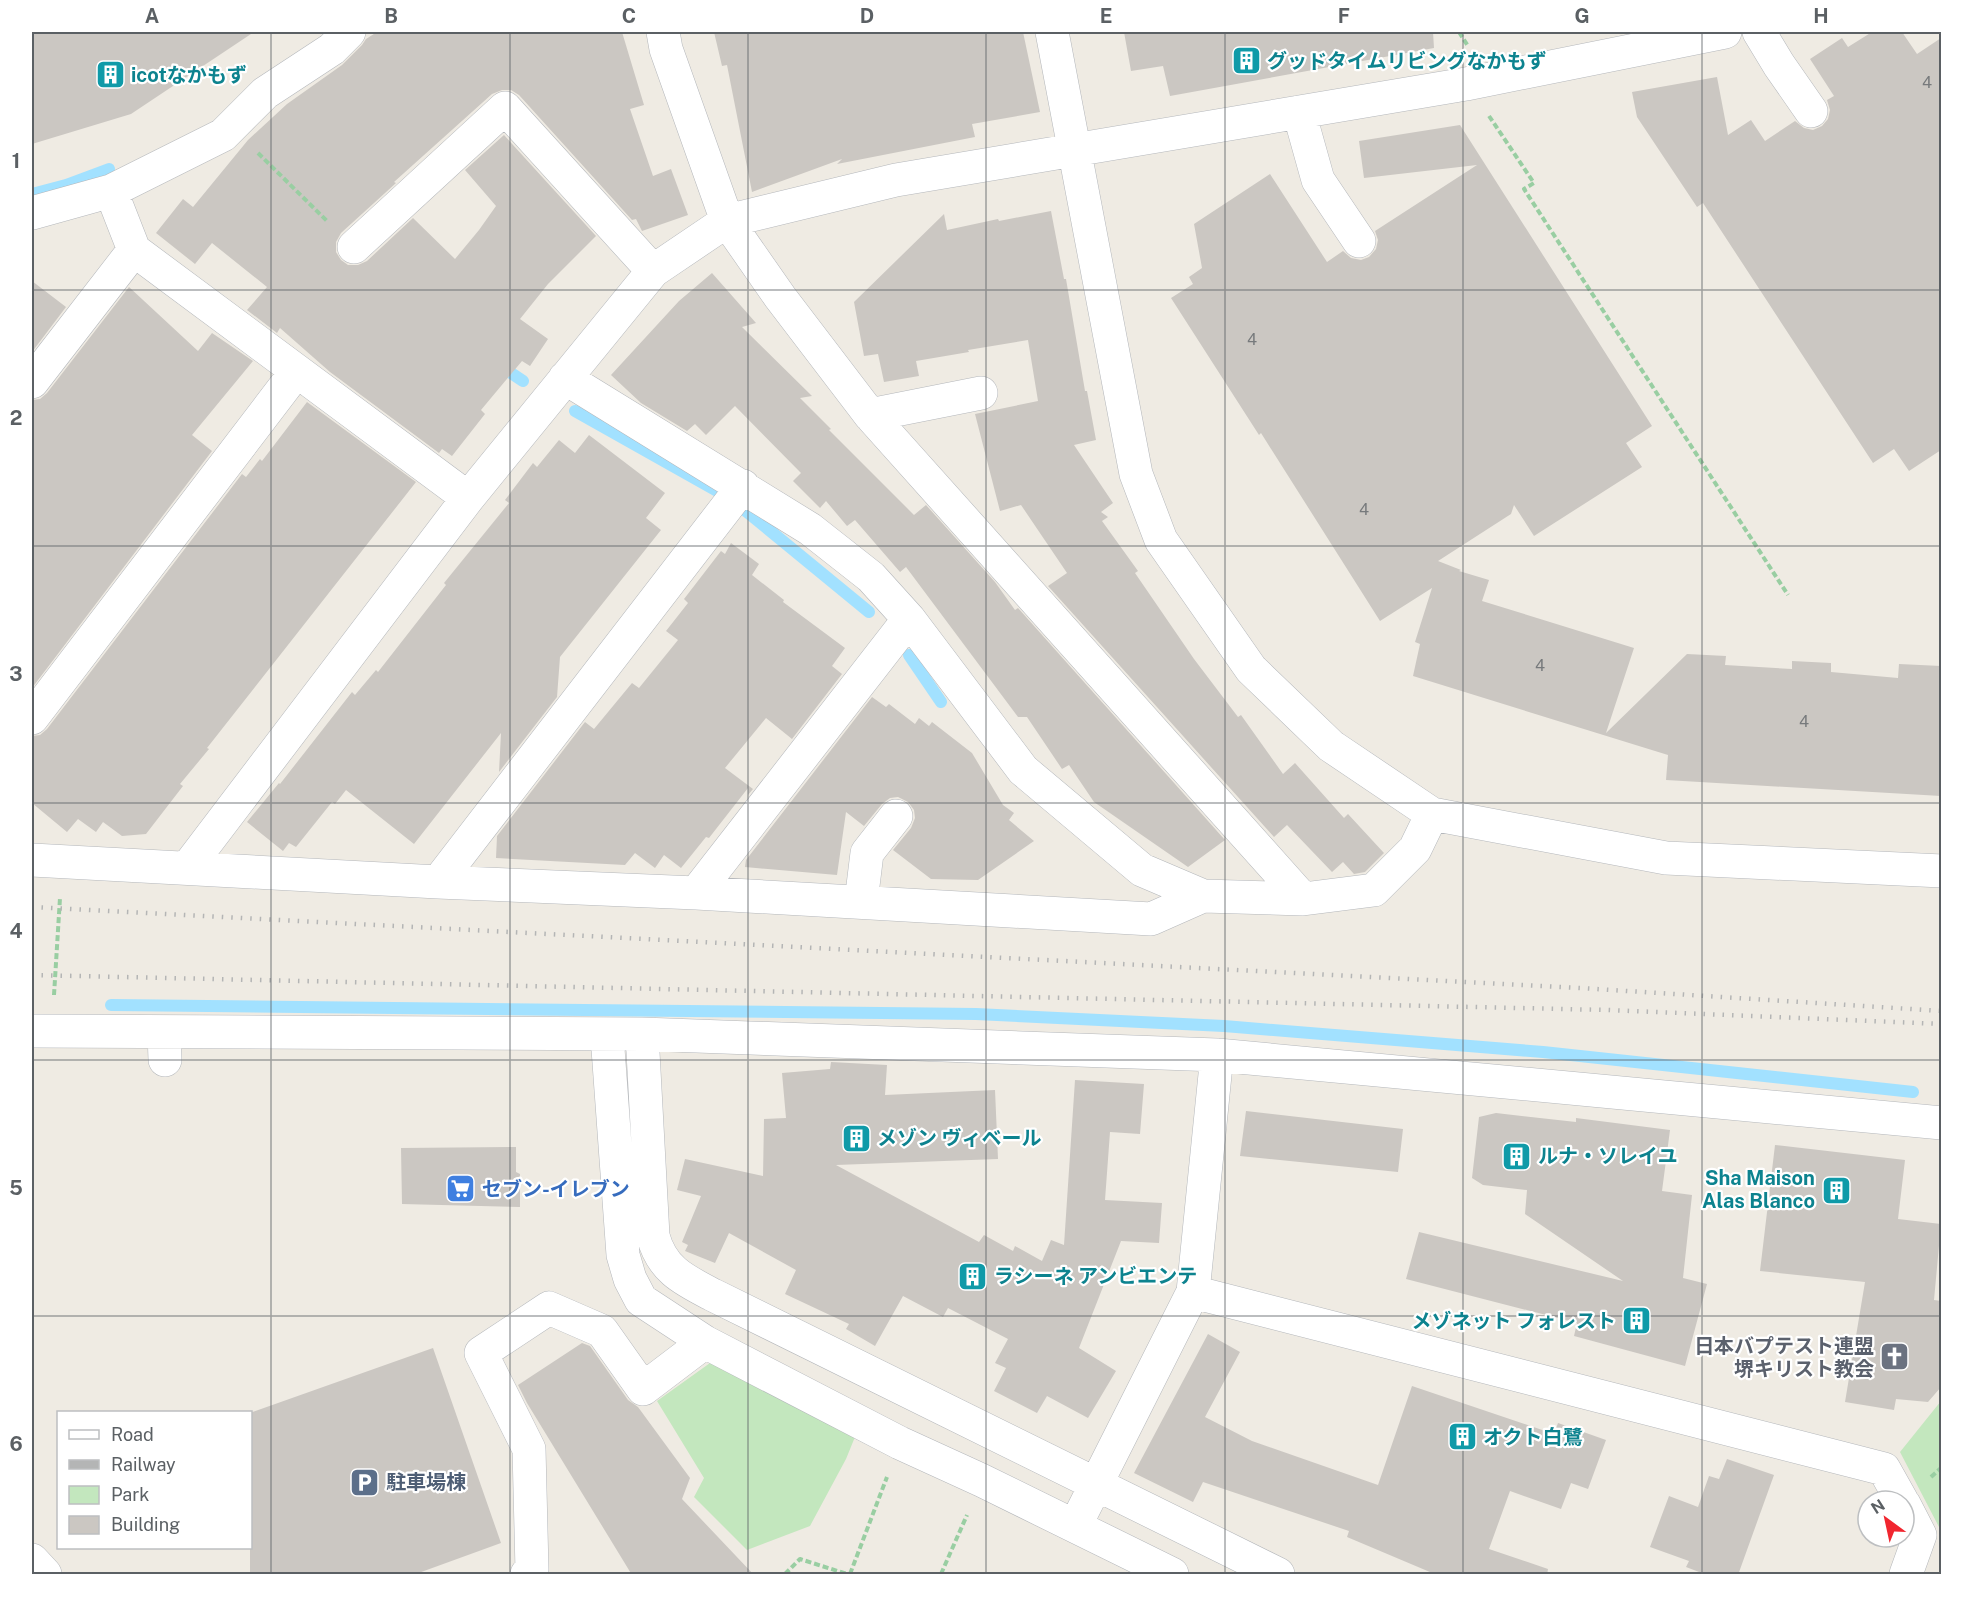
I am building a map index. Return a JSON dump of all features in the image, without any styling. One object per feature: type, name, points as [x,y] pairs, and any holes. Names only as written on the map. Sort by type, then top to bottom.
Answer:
[{"type":"street","points":[[32,213],[111,191],[223,135],[266,93],[332,49],[349,32]]},
{"type":"street","points":[[663,32],[666,49],[727,220],[780,297],[870,415],[1303,899]]},
{"type":"street","points":[[1052,32],[1136,474],[1161,540],[1251,669],[1331,746],[1432,814],[1666,858],[1941,871]]},
{"type":"street","points":[[186,868],[468,498],[653,271],[727,220],[896,180],[1466,84],[1725,32]]},
{"type":"street","points":[[1760,32],[1779,65],[1811,111]]},
{"type":"street","points":[[354,247],[505,108],[653,271]]},
{"type":"street","points":[[1299,112],[1318,180],[1359,241]]},
{"type":"street","points":[[111,191],[134,250],[468,498]]},
{"type":"street","points":[[32,382],[134,250]]},
{"type":"street","points":[[32,718],[296,372]]},
{"type":"street","points":[[565,378],[810,529],[872,577],[909,619],[1023,770],[1142,870],[1203,896],[1303,899],[1374,890],[1415,849],[1432,814]]},
{"type":"street","points":[[870,415],[981,393]]},
{"type":"street","points":[[438,882],[743,486]]},
{"type":"street","points":[[696,893],[909,619]]},
{"type":"street","points":[[861,903],[867,853],[896,816]]},
{"type":"street","points":[[32,860],[438,882],[696,893],[1151,919],[1203,896]]},
{"type":"street","points":[[32,1031],[164,1046],[642,1034],[1217,1055],[1941,1123]]},
{"type":"street","points":[[642,1034],[653,1236],[658,1252],[668,1267],[687,1281],[713,1295],[1278,1575]]},
{"type":"street","points":[[608,1035],[623,1255],[630,1279],[641,1300],[705,1341],[900,1443],[981,1480],[1172,1575]]},
{"type":"street","points":[[1075,1526],[1193,1292],[1217,1055]]},
{"type":"street","points":[[1193,1292],[1884,1470],[1895,1489]]},
{"type":"street","points":[[527,1575],[532,1570],[529,1449],[482,1353],[549,1308],[602,1330],[643,1389],[705,1341]]},
{"type":"street","points":[[1916,1527],[1920,1535],[1916,1546]]},
{"type":"street","points":[[1906,1575],[1915,1549]]},
{"type":"street","points":[[32,1560],[45,1575]]},
{"type":"path","points":[[1459,32],[1470,49]]},
{"type":"path","points":[[1466,84],[1534,183],[1524,189],[1788,595]]},
{"type":"path","points":[[231,127],[354,247]]},
{"type":"path","points":[[54,1002],[60,891]]},
{"type":"path","points":[[784,1575],[800,1559],[848,1575],[900,1443]]},
{"type":"path","points":[[941,1575],[981,1480]]},
{"type":"green space","points":[[710,1363],[857,1432],[846,1459],[810,1526],[747,1550],[694,1497],[704,1478],[657,1401]]},
{"type":"green space","points":[[1941,1401],[1942,1527],[1939,1527],[1900,1452]]},
{"type":"building","name":"icotなかもず","points":[[32,32],[254,32],[131,114],[32,144]]},
{"type":"building","points":[[377,32],[622,32],[644,105],[630,109],[653,176],[671,169],[688,215],[642,231],[636,219],[632,220],[519,95],[511,90],[502,90],[492,94],[341,233],[336,242],[336,252],[348,265],[358,265],[367,261],[413,218],[455,259],[496,206],[465,170],[504,135],[596,236],[548,284],[520,319],[548,339],[530,366],[522,361],[481,410],[485,414],[452,456],[442,449],[439,453],[330,372],[280,328],[277,333],[247,310],[267,287],[212,243],[195,264],[156,233],[183,199],[193,207],[248,140],[287,104],[342,65],[366,39]]},
{"type":"building","points":[[714,32],[1023,32],[1040,112],[972,124],[975,137],[837,164],[842,159],[752,192],[727,65],[722,66]]},
{"type":"building","name":"グッドタイムリビングなかもず","points":[[1124,32],[1433,32],[1434,48],[1170,96],[1163,66],[1131,71]]},
{"type":"building","points":[[1872,32],[1902,32],[1917,54],[1941,38],[1941,450],[1909,471],[1894,449],[1873,463],[1703,203],[1697,207],[1637,117],[1632,92],[1717,77],[1728,135],[1751,120],[1765,141],[1795,121],[1804,128],[1813,130],[1822,126],[1828,119],[1830,110],[1827,100],[1834,96],[1810,59],[1842,38],[1848,47]]},
{"type":"building","points":[[1460,125],[1652,426],[1626,443],[1642,467],[1534,536],[1514,505],[1511,514],[1438,561],[1461,570],[1459,571],[1489,580],[1482,601],[1634,648],[1606,733],[1687,654],[1726,656],[1725,665],[1792,669],[1792,661],[1831,663],[1831,672],[1898,678],[1899,664],[1941,666],[1941,796],[1666,780],[1668,755],[1413,676],[1420,644],[1415,642],[1432,588],[1380,621],[1261,433],[1259,435],[1171,298],[1193,284],[1189,277],[1202,268],[1194,224],[1270,174],[1327,262],[1343,251],[1351,258],[1361,260],[1369,257],[1376,249],[1378,240],[1375,231],[1477,165],[1364,178],[1359,141]]},
{"type":"building","points":[[1051,211],[1096,440],[1074,445],[1113,503],[1101,512],[1108,517],[1102,521],[1138,571],[1135,573],[1194,659],[1238,717],[1241,715],[1283,774],[1295,763],[1344,818],[1348,814],[1384,853],[1365,872],[1354,874],[1343,862],[1332,872],[1287,825],[1274,837],[1048,586],[1067,573],[1021,505],[1000,511],[975,414],[1038,401],[1028,340],[916,361],[919,376],[884,382],[878,354],[864,356],[854,302],[944,214],[947,230]]},
{"type":"building","points":[[712,273],[756,323],[742,327],[812,396],[800,398],[914,515],[926,505],[995,582],[1015,610],[1018,608],[1225,840],[1188,867],[1094,802],[1069,765],[1062,769],[1027,717],[1018,717],[906,567],[900,572],[855,520],[847,526],[826,501],[820,508],[793,481],[801,473],[735,406],[706,435],[695,424],[687,431],[641,403],[611,375],[679,301]]},
{"type":"building","points":[[32,281],[66,307],[32,352]]},
{"type":"building","points":[[129,287],[198,351],[212,333],[253,361],[192,435],[212,451],[32,688],[32,400],[40,399],[47,393]]},
{"type":"building","points":[[307,402],[416,482],[207,748],[209,749],[180,784],[183,786],[146,834],[122,836],[103,822],[96,832],[78,819],[67,832],[32,803],[32,736],[40,735],[47,729],[242,474],[246,477],[260,459],[262,461]]},
{"type":"building","points":[[589,435],[665,493],[646,518],[661,530],[560,657],[557,697],[499,772],[501,733],[414,844],[346,790],[335,804],[332,802],[296,847],[289,843],[283,851],[247,822],[352,692],[355,695],[376,670],[378,672],[446,585],[444,583],[509,503],[505,500],[533,463],[537,467],[559,440],[575,453]]},
{"type":"building","points":[[731,543],[759,564],[752,575],[784,600],[783,602],[845,648],[832,666],[842,674],[792,739],[766,718],[725,768],[753,789],[748,795],[748,788],[709,838],[706,837],[681,868],[664,855],[655,868],[635,853],[625,865],[496,858],[497,836],[585,722],[594,729],[632,683],[639,688],[678,640],[666,631],[688,603],[684,599],[721,551],[725,554]]},
{"type":"building","points":[[872,697],[886,707],[889,704],[915,724],[919,718],[929,726],[932,722],[972,753],[1003,805],[1014,813],[1009,820],[1034,841],[978,880],[931,879],[893,850],[911,828],[915,818],[914,810],[908,802],[898,797],[890,798],[882,804],[864,826],[846,812],[837,875],[745,867],[746,860]]},
{"type":"building","points":[[831,1062],[887,1065],[885,1095],[995,1090],[998,1159],[836,1165],[979,1242],[984,1235],[1013,1251],[1015,1246],[1042,1261],[1051,1240],[1064,1245],[1075,1080],[1144,1084],[1140,1134],[1110,1132],[1105,1200],[1162,1203],[1159,1243],[1121,1241],[1079,1348],[1116,1371],[1088,1418],[1047,1396],[1037,1413],[994,1391],[1006,1368],[995,1363],[1008,1339],[948,1308],[943,1317],[903,1296],[875,1346],[846,1329],[849,1324],[785,1294],[796,1270],[729,1233],[715,1263],[685,1251],[688,1245],[682,1242],[701,1196],[677,1190],[685,1159],[763,1176],[764,1119],[786,1118],[782,1073],[830,1069]]},
{"type":"building","points":[[1246,1111],[1403,1129],[1398,1172],[1240,1156]]},
{"type":"building","points":[[1496,1113],[1576,1122],[1576,1118],[1670,1130],[1662,1191],[1692,1195],[1683,1278],[1707,1284],[1685,1366],[1574,1336],[1577,1323],[1406,1279],[1419,1232],[1623,1281],[1525,1214],[1527,1190],[1483,1185],[1472,1178],[1479,1117]]},
{"type":"building","name":"Sha Maison Alas Blanco","points":[[1775,1145],[1905,1160],[1898,1219],[1941,1224],[1934,1300],[1941,1301],[1941,1387],[1928,1402],[1896,1399],[1894,1410],[1845,1402],[1865,1282],[1760,1271]]},
{"type":"building","name":"セブン-イレブン","points":[[516,1147],[516,1172],[520,1174],[520,1207],[402,1204],[401,1148]]},
{"type":"building","points":[[1208,1334],[1240,1352],[1205,1417],[1252,1441],[1378,1485],[1412,1386],[1554,1434],[1558,1423],[1606,1440],[1588,1489],[1571,1483],[1561,1509],[1510,1491],[1489,1549],[1548,1569],[1547,1575],[1437,1575],[1347,1537],[1349,1531],[1203,1482],[1193,1502],[1134,1473]]},
{"type":"building","points":[[582,1343],[590,1346],[628,1400],[638,1407],[690,1478],[682,1499],[754,1575],[632,1575],[518,1385]]},
{"type":"building","name":"駐車場棟","points":[[433,1348],[501,1543],[413,1575],[250,1575],[252,1412]]},
{"type":"building","points":[[1727,1459],[1774,1475],[1738,1575],[1707,1575],[1686,1567],[1689,1561],[1650,1547],[1669,1496],[1698,1507],[1709,1476],[1719,1479]]},
{"type":"waterway","points":[[32,194],[66,185],[109,169]]},
{"type":"waterway","points":[[499,365],[523,381]]},
{"type":"waterway","points":[[575,411],[719,492]]},
{"type":"waterway","points":[[746,511],[869,612]]},
{"type":"waterway","points":[[909,655],[941,702]]},
{"type":"waterway","points":[[111,1005],[976,1014],[1224,1026],[1543,1052],[1913,1092]]},
{"type":"railway","points":[[32,907],[1580,988],[1942,1011]]},
{"type":"railway","points":[[32,975],[1608,1010],[1942,1024]]},
{"type":"place","name":"グッドタイムリビングなかもず","points":[[1246,61]]},
{"type":"place","name":"icotなかもず","points":[[110,75]]},
{"type":"place","name":"メゾン ヴィベール","points":[[856,1138]]},
{"type":"place","name":"ルナ・ソレイユ","points":[[1517,1156]]},
{"type":"place","name":"セブン-イレブン","points":[[461,1189]]},
{"type":"place","name":"Sha Maison Alas Blanco","points":[[1836,1190]]},
{"type":"place","name":"ラシーネ アンビエンテ","points":[[973,1276]]},
{"type":"place","name":"メゾネット フォレスト","points":[[1637,1321]]},
{"type":"place","name":"日本バプテスト連盟 堺キリスト教会","points":[[1895,1357]]},
{"type":"place","name":"オクト白鷺","points":[[1462,1437]]},
{"type":"place","name":"駐車場棟","points":[[365,1482]]}]
